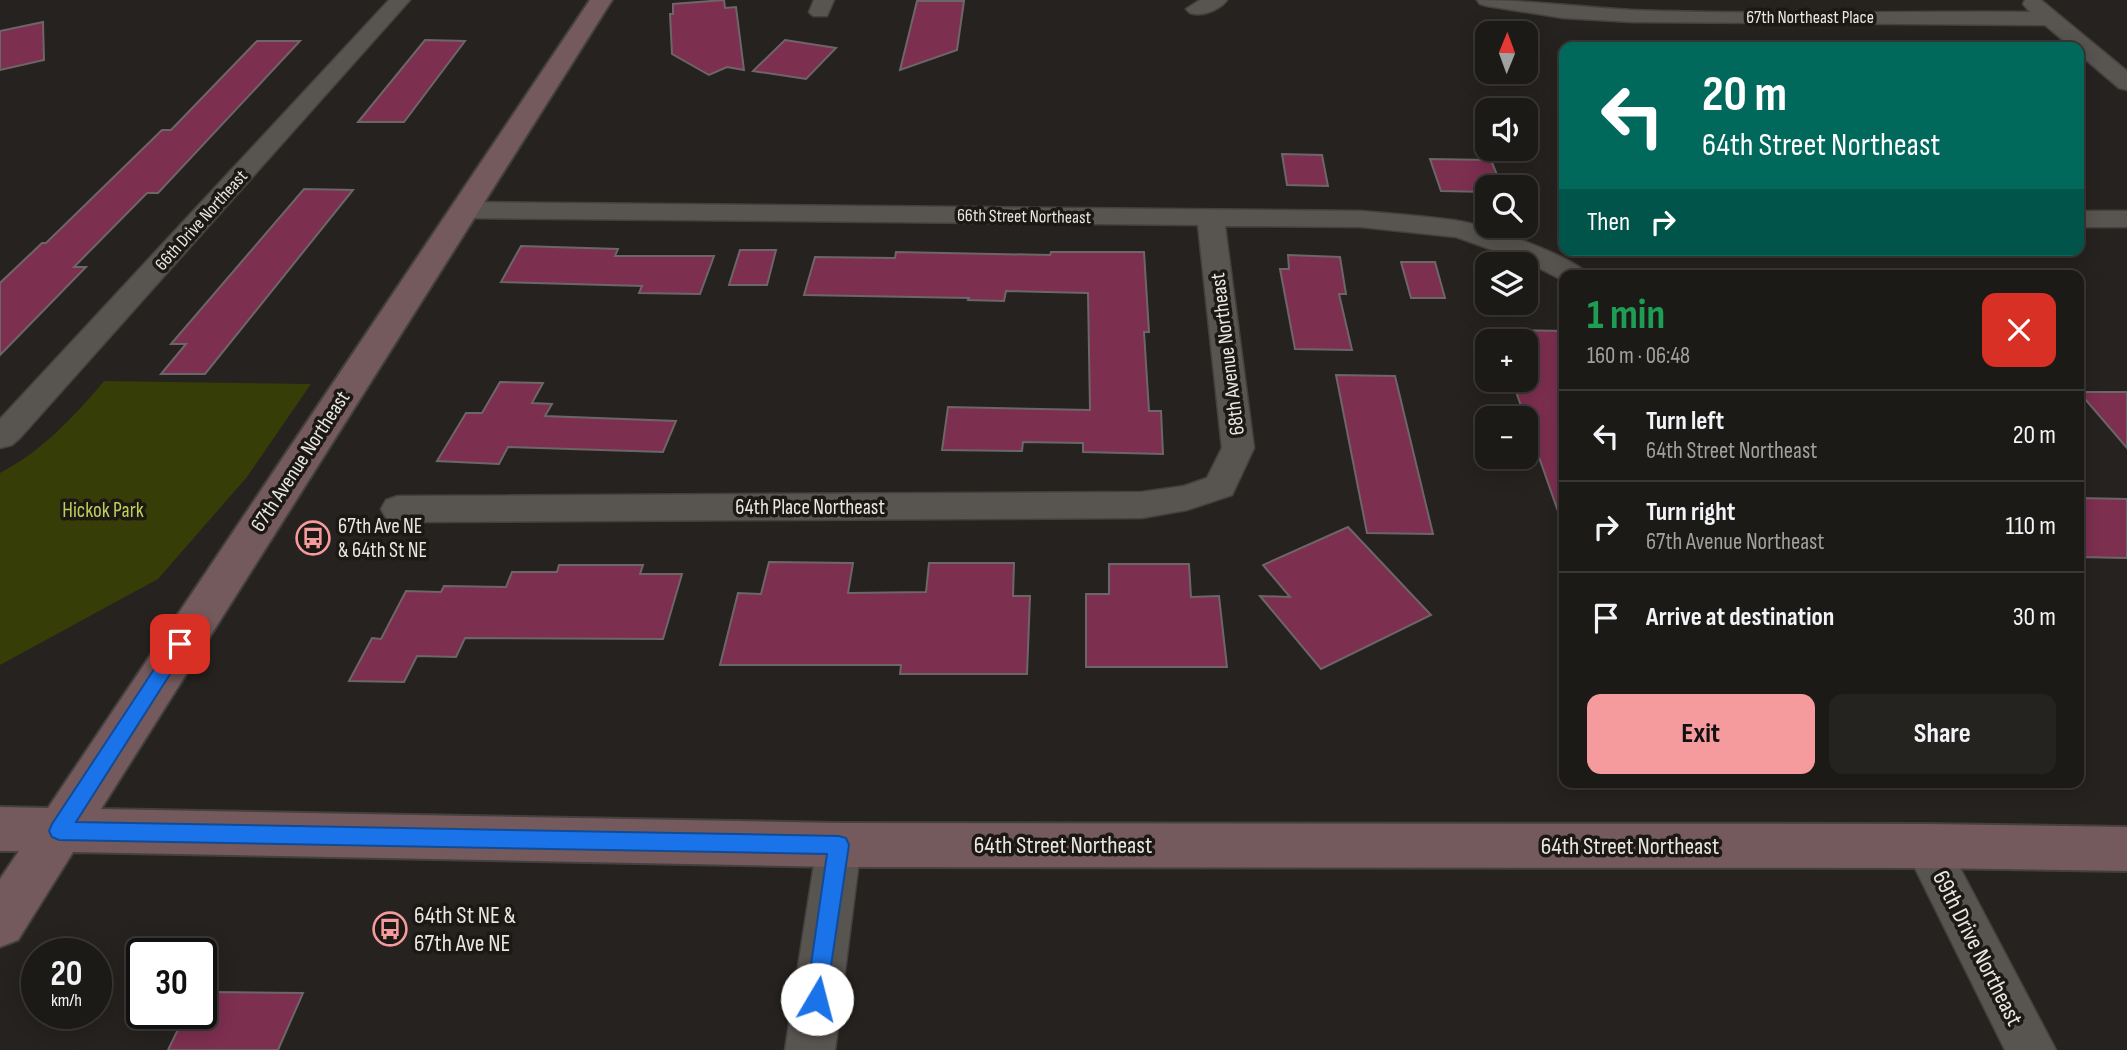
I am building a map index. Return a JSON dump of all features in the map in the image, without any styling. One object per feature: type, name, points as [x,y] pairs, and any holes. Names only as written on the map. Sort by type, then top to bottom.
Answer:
[{"type":"main road","name":"67th Avenue Northeast","points":[[0,923],[601,0]]},
{"type":"main road","name":"64th Street Northeast","points":[[0,829],[839,845],[1926,846],[2127,849]]},
{"type":"street","name":"66th Drive Northeast","points":[[0,438],[400,0]]},
{"type":"street","points":[[1197,9],[1217,0]]},
{"type":"street","name":"67th Northeast Place","points":[[1487,0],[1563,12],[1632,16],[2050,19]]},
{"type":"street","points":[[2027,0],[2078,42]]},
{"type":"street","points":[[2084,47],[2127,83]]},
{"type":"street","name":"66th Street Northeast","points":[[465,209],[1361,219],[1460,229],[1538,257],[1564,270]]},
{"type":"street","name":"68th Avenue Northeast","points":[[1211,218],[1238,448],[1220,486]]},
{"type":"street","points":[[2084,219],[2127,219]]},
{"type":"street","name":"64th Place Northeast","points":[[398,509],[1142,505],[1187,498],[1220,486]]},
{"type":"street","points":[[810,1050],[839,845]]},
{"type":"street","name":"69th Drive Northeast","points":[[1926,846],[2031,1050]]},
{"type":"green space","name":"Hickok Park","points":[[104,381],[311,384],[247,477],[158,579],[0,665],[0,473],[30,454],[56,432]]},
{"type":"building","points":[[724,0],[725,8],[736,7],[744,70],[727,67],[709,75],[672,54],[670,14],[673,14],[673,4]]},
{"type":"building","points":[[917,1],[964,1],[957,50],[900,70]]},
{"type":"building","points":[[43,22],[44,60],[0,70],[0,31]]},
{"type":"building","points":[[425,40],[465,41],[404,122],[358,122]]},
{"type":"building","points":[[785,40],[836,48],[806,79],[753,71]]},
{"type":"building","points":[[257,41],[300,41],[158,193],[147,193],[74,267],[86,267],[0,355],[0,283],[42,243],[46,243],[162,130],[171,130]]},
{"type":"building","points":[[1282,154],[1322,155],[1328,186],[1287,185]]},
{"type":"building","points":[[1430,159],[1491,161],[1497,175],[1475,175],[1475,192],[1441,191]]},
{"type":"building","points":[[304,189],[353,190],[205,374],[161,374],[186,344],[171,344]]},
{"type":"building","points":[[521,246],[618,249],[615,256],[714,256],[700,294],[639,293],[642,286],[501,282]]},
{"type":"building","points":[[740,250],[776,250],[767,285],[729,285]]},
{"type":"building","points":[[896,252],[1050,255],[1051,252],[1144,252],[1149,332],[1144,332],[1149,411],[1161,411],[1163,454],[1083,452],[1083,443],[1023,442],[1022,451],[942,450],[948,407],[1090,410],[1088,293],[1006,291],[1004,301],[804,295],[815,257],[895,258]]},
{"type":"building","points":[[1288,255],[1340,257],[1346,294],[1339,294],[1352,350],[1295,349],[1280,269],[1289,269]]},
{"type":"building","points":[[1401,262],[1435,262],[1445,298],[1411,298]]},
{"type":"building","points":[[1538,330],[1559,331],[1559,514],[1538,454],[1538,406],[1521,406],[1516,392],[1538,392]]},
{"type":"building","points":[[1336,375],[1395,376],[1433,534],[1367,533]]},
{"type":"building","points":[[500,382],[543,383],[532,403],[552,404],[545,416],[676,421],[663,452],[508,447],[499,464],[437,461],[466,413],[482,413]]},
{"type":"building","points":[[2084,392],[2127,392],[2127,448],[2084,398]]},
{"type":"building","points":[[2084,498],[2127,499],[2127,558],[2084,557]]},
{"type":"building","points":[[1348,527],[1431,615],[1321,669],[1260,596],[1290,597],[1263,565]]},
{"type":"building","points":[[769,562],[853,563],[848,593],[926,592],[929,563],[1014,563],[1013,596],[1030,596],[1027,674],[900,674],[901,665],[720,665],[738,593],[761,594]]},
{"type":"building","points":[[1109,564],[1189,564],[1191,597],[1219,596],[1227,667],[1086,667],[1086,594],[1109,594]]},
{"type":"building","points":[[559,565],[643,565],[640,574],[682,574],[663,639],[465,638],[456,657],[417,656],[404,682],[349,681],[372,638],[381,639],[406,591],[441,592],[444,586],[506,587],[512,572],[557,572]]},
{"type":"building","points":[[217,992],[303,993],[278,1050],[168,1050],[178,1029],[217,1029]]},
{"type":"place","name":"67th Ave NE & 64th St NE","points":[[313,538]]},
{"type":"place","name":"64th St NE & 67th Ave NE","points":[[390,929]]},
{"type":"route","points":[[180,644],[59,831],[839,845],[817,999]]}]
